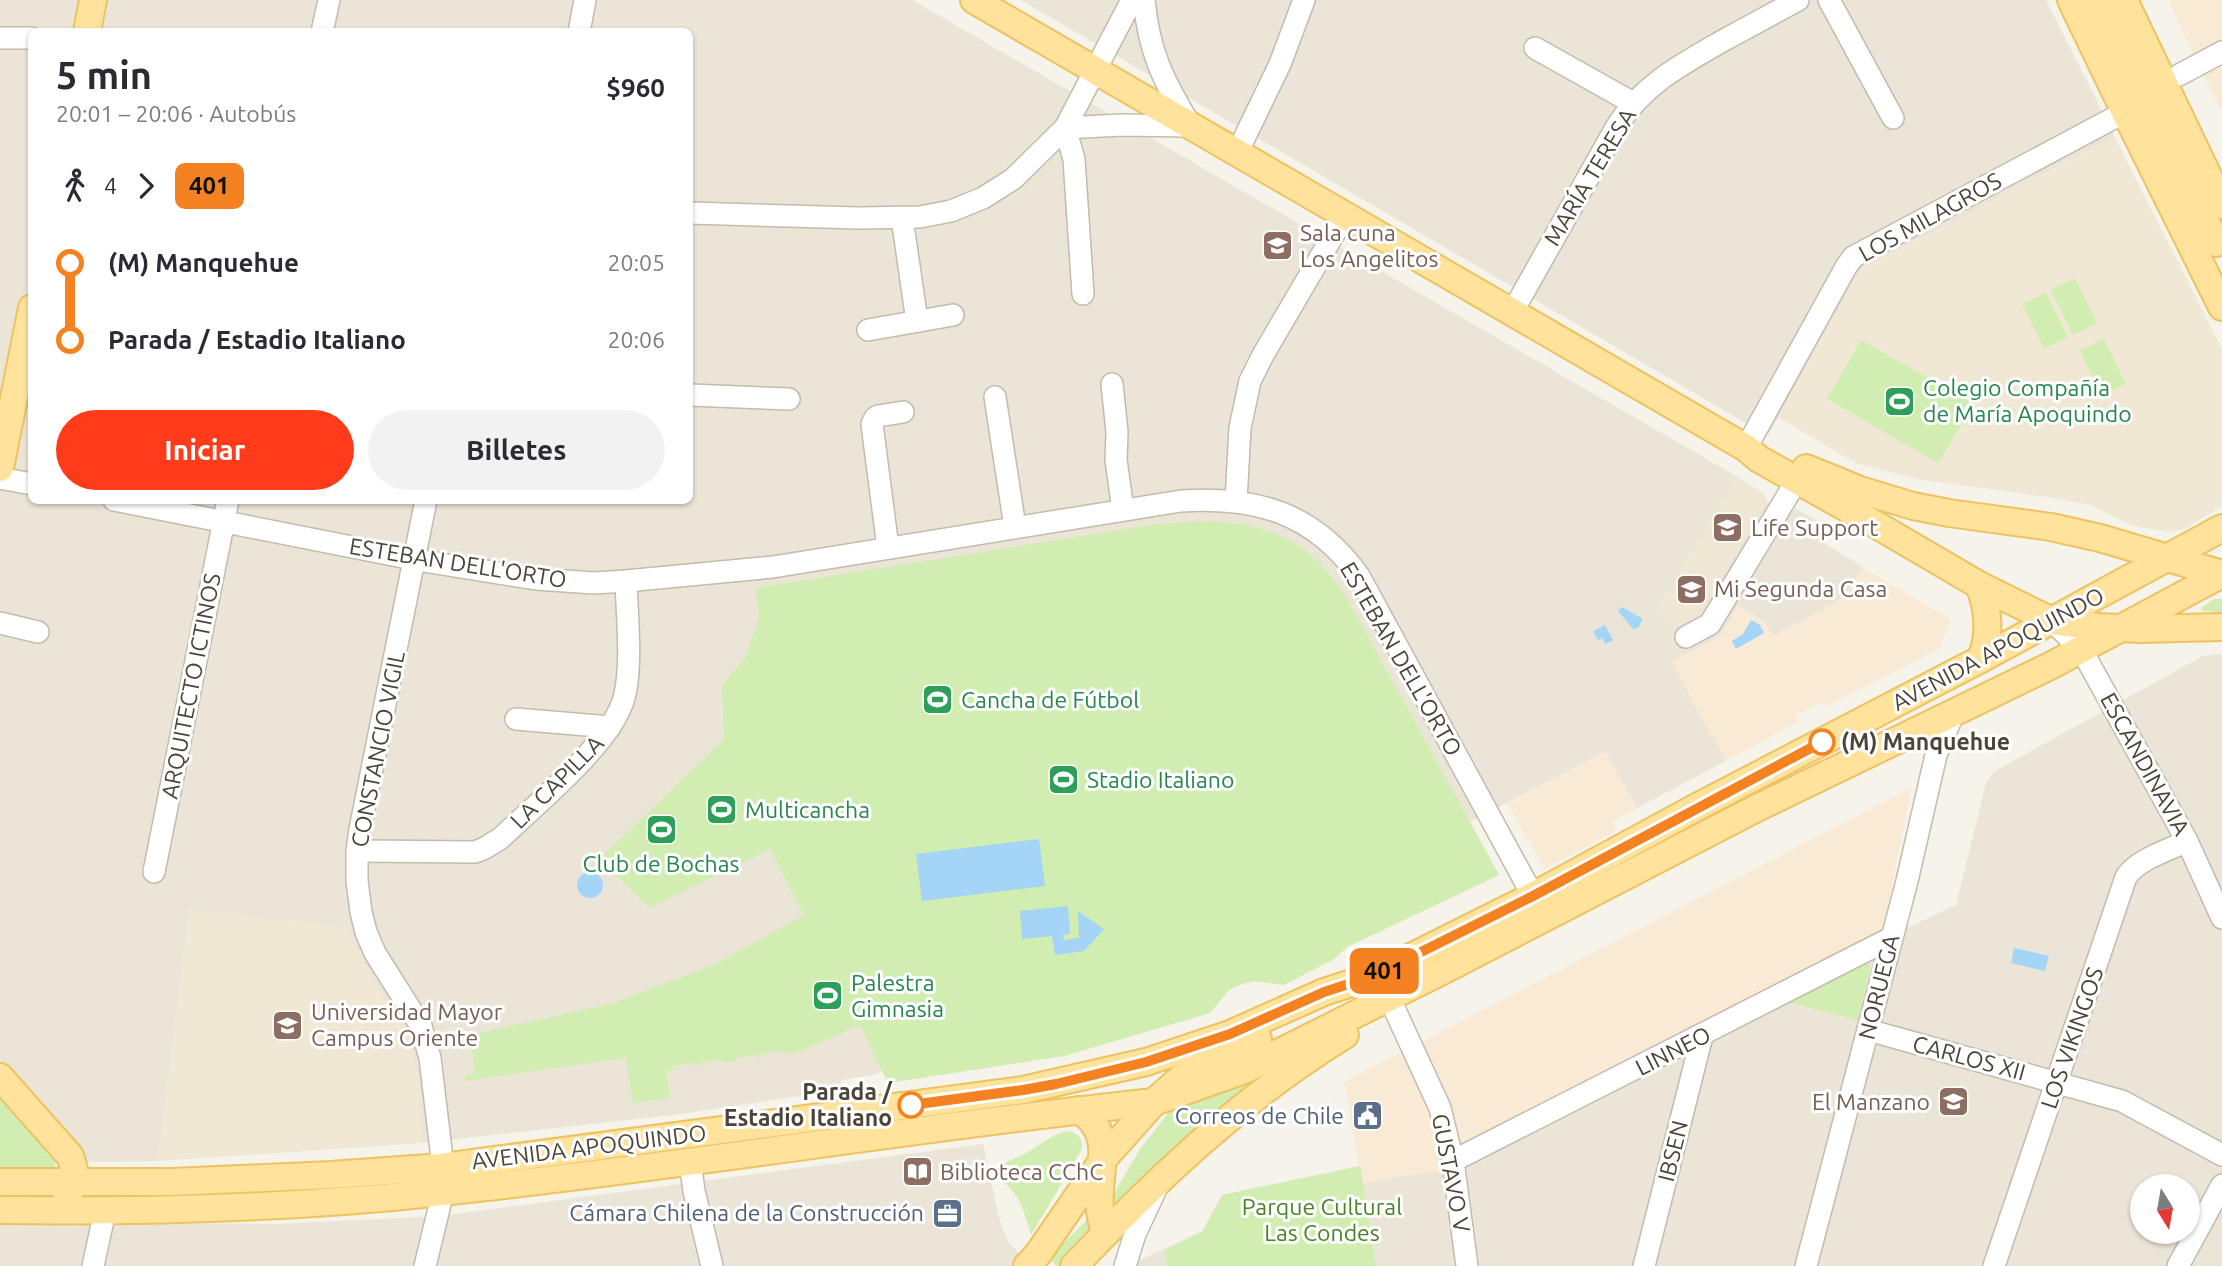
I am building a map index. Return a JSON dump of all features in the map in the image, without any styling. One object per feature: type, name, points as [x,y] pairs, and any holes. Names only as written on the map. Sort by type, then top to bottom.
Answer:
[{"type":"main road","points":[[88,28],[93,0]]},
{"type":"main road","points":[[974,0],[1513,311],[1746,448],[1759,459],[1979,585],[2052,621],[2120,629],[2222,627]]},
{"type":"main road","points":[[2071,0],[2124,112],[2212,259]]},
{"type":"main road","points":[[2098,0],[2212,259],[2222,307]]},
{"type":"main road","points":[[2124,0],[2222,205]]},
{"type":"main road","points":[[2143,0],[2222,164]]},
{"type":"main road","points":[[0,468],[28,328]]},
{"type":"main road","points":[[1746,448],[1761,449],[1835,481],[1888,500],[1949,513],[2051,527],[2222,574]]},
{"type":"main road","points":[[1921,552],[1926,533],[1942,524],[1998,519]]},
{"type":"main road","name":"AVENIDA APOQUINDO","points":[[0,1210],[105,1211],[252,1207],[1023,1090],[1184,1051],[1230,1034],[1324,992],[1373,976],[1533,896],[2222,528]]},
{"type":"main road","name":"AVENIDA APOQUINDO","points":[[0,1182],[172,1182],[331,1175],[443,1179],[690,1162],[1154,1102],[1244,1070],[1440,972],[1757,807],[2081,649],[2222,574]]},
{"type":"main road","points":[[1979,585],[1987,608],[1988,621],[1987,642],[1981,659]]},
{"type":"main road","points":[[1074,1266],[1163,1175],[1204,1138],[1268,1087],[1393,1006],[1440,972]]},
{"type":"main road","points":[[1027,1266],[1104,1158],[1154,1102],[1181,1078],[1338,998],[1373,976]]},
{"type":"main road","points":[[0,1077],[70,1156],[75,1168],[74,1187],[66,1196],[32,1210]]},
{"type":"main road","points":[[1078,1110],[1088,1116],[1101,1139],[1104,1158],[1100,1210],[1106,1233]]},
{"type":"street","points":[[323,28],[328,0]]},
{"type":"street","points":[[580,28],[585,0]]},
{"type":"street","points":[[693,213],[920,218],[951,211],[983,198],[1013,179],[1065,128],[1132,0]]},
{"type":"street","points":[[1144,0],[1149,37],[1157,64],[1191,126]]},
{"type":"street","points":[[1237,153],[1280,64],[1304,0]]},
{"type":"street","points":[[1829,0],[1893,118]]},
{"type":"street","name":"MARÍA TERESA","points":[[1513,311],[1633,103],[1673,70],[1788,2]]},
{"type":"street","points":[[0,38],[28,38]]},
{"type":"street","points":[[1535,48],[1633,103]]},
{"type":"street","points":[[2179,75],[2222,52]]},
{"type":"street","name":"LOS MILAGROS","points":[[1746,448],[1853,257],[2124,112]]},
{"type":"street","points":[[1065,128],[1121,125],[1191,126]]},
{"type":"street","points":[[1065,128],[1074,159],[1083,294]]},
{"type":"street","points":[[1236,501],[1240,428],[1250,381],[1345,215]]},
{"type":"street","points":[[902,218],[917,321]]},
{"type":"street","points":[[868,330],[953,315]]},
{"type":"street","points":[[1112,384],[1117,432],[1116,460],[1123,510]]},
{"type":"street","points":[[693,395],[789,399]]},
{"type":"street","points":[[995,397],[1015,527]]},
{"type":"street","points":[[888,548],[872,425],[878,416],[903,412]]},
{"type":"street","points":[[0,478],[28,483]]},
{"type":"street","points":[[1686,637],[1710,624],[1797,480]]},
{"type":"street","name":"ESTEBAN DELL'ORTO","points":[[133,504],[414,560],[536,579],[594,583],[774,567],[1181,502],[1236,501],[1269,508],[1300,521],[1328,540],[1350,563],[1533,896]]},
{"type":"street","name":"ARQUITECTO ICTINOS","points":[[154,872],[227,504]]},
{"type":"street","name":"CONSTANCIO VIGIL","points":[[425,504],[357,851],[358,896],[366,932],[375,953],[411,1009],[426,1040],[430,1058],[443,1179],[425,1266]]},
{"type":"street","name":"LA CAPILLA","points":[[357,851],[463,852],[485,848],[501,838],[587,754],[610,727],[622,705],[627,683],[626,582]]},
{"type":"street","name":"ESCANDINAVIA","points":[[2052,621],[2081,649],[2187,841],[2222,918]]},
{"type":"street","points":[[0,623],[38,632]]},
{"type":"street","name":"NORUEGA","points":[[1806,1266],[1936,755],[1955,710]]},
{"type":"street","points":[[516,719],[610,727]]},
{"type":"street","name":"LOS VIKINGOS","points":[[1994,1266],[2126,877],[2139,865],[2187,841]]},
{"type":"street","name":"LINNEO","points":[[1453,1161],[1891,938]]},
{"type":"street","name":"GUSTAVO V","points":[[1393,1006],[1440,1108],[1453,1161],[1467,1266]]},
{"type":"street","name":"CARLOS XII","points":[[1868,1030],[2122,1101],[2222,1155]]},
{"type":"street","name":"IBSEN","points":[[1644,1266],[1702,1036]]},
{"type":"street","points":[[690,1162],[712,1266]]},
{"type":"street","points":[[1125,1266],[1135,1234],[1163,1175]]},
{"type":"street","points":[[2178,1266],[2222,1185]]},
{"type":"street","points":[[93,1266],[105,1211]]},
{"type":"street","points":[[1106,1233],[1125,1266]]},
{"type":"shaded area","points":[[0,0],[912,0],[1736,476],[1764,494],[1767,502],[1789,516],[1795,508],[1828,527],[1821,541],[1863,567],[1845,597],[1773,636],[1764,621],[1721,636],[1672,662],[1726,761],[1637,808],[1605,752],[1470,822],[1499,875],[1347,947],[1334,959],[1283,984],[1253,981],[1229,990],[1210,1013],[1064,1056],[888,1083],[883,1071],[841,1080],[841,1090],[681,1114],[421,1143],[157,1161],[0,1163]]},
{"type":"shaded area","points":[[1021,0],[2046,0],[2115,137],[1861,270],[1768,436]]},
{"type":"shaded area","points":[[2169,0],[2222,0],[2222,113],[2184,35]]},
{"type":"shaded area","name":"Colegio Compañía de María Apoquindo","points":[[2115,137],[2222,349],[2222,506],[2184,529],[2170,532],[2133,526],[2091,505],[1917,479],[1855,463],[1778,417],[1861,270]]},
{"type":"shaded area","points":[[1736,476],[1764,494],[1767,502],[1702,609],[1697,607],[1696,616],[1678,627],[1654,613]]},
{"type":"shaded area","points":[[1863,567],[1950,620],[1940,648],[1825,707],[1821,702],[1796,716],[1799,721],[1726,761],[1671,662],[1720,636],[1738,606],[1764,621],[1773,636],[1845,597]]},
{"type":"shaded area","points":[[2222,654],[2222,1266],[1128,1266],[1202,1231],[1222,1195],[1360,1166],[1363,1183],[1956,905],[1986,783],[1995,771],[2203,656]]},
{"type":"shaded area","points":[[1605,751],[1637,808],[1612,822],[1616,831],[1544,869],[1508,804]]},
{"type":"shaded area","points":[[1911,788],[1881,941],[1463,1167],[1362,1183],[1344,1082]]},
{"type":"shaded area","name":"Universidad Mayor Campus Oriente","points":[[189,909],[346,927],[370,975],[409,1037],[419,1081],[421,1143],[157,1161]]},
{"type":"shaded area","points":[[983,1144],[999,1218],[1008,1241],[1021,1256],[1012,1266],[0,1266],[0,1222],[275,1224],[440,1216]]},
{"type":"green space","points":[[2075,278],[2097,323],[2073,335],[2051,290]]},
{"type":"green space","points":[[2046,293],[2068,337],[2044,349],[2022,304]]},
{"type":"green space","points":[[2104,339],[2126,384],[2102,395],[2080,350]]},
{"type":"green space","name":"Colegio Compañía de María Apoquindo","points":[[1861,340],[1974,404],[1938,463],[1827,399]]},
{"type":"green space","name":"Stadio Italiano","points":[[1202,521],[1249,526],[1288,539],[1320,564],[1335,581],[1499,875],[1347,947],[1334,959],[1284,985],[1253,981],[1242,984],[1229,990],[1210,1013],[1064,1056],[888,1083],[860,1025],[801,1051],[762,1054],[762,1057],[757,1058],[756,1055],[736,1058],[736,1061],[722,1063],[721,1059],[699,1063],[699,1066],[694,1067],[693,1063],[673,1066],[673,1070],[666,1071],[670,1098],[633,1103],[626,1058],[464,1081],[465,1075],[475,1073],[470,1035],[610,1004],[716,964],[804,915],[770,849],[649,908],[600,859],[724,739],[722,685],[745,658],[759,618],[756,588],[1158,524]]},
{"type":"green space","points":[[2214,599],[2222,599],[2222,612],[2202,611],[2201,608]]},
{"type":"green space","points":[[1864,961],[1870,965],[1870,969],[1858,1020],[1787,1002]]},
{"type":"green space","points":[[1284,1061],[1119,1210],[1106,1207],[1140,1149],[1169,1112],[1210,1097]]},
{"type":"green space","points":[[0,1093],[56,1151],[55,1170],[0,1170]]},
{"type":"green space","points":[[1067,1131],[1079,1136],[1082,1149],[1031,1235],[1017,1198],[995,1170],[1051,1137]]},
{"type":"green space","name":"Parque Cultural Las Condes","points":[[1360,1166],[1376,1266],[1168,1266],[1164,1251],[1203,1231],[1222,1195]]},
{"type":"green space","points":[[1087,1220],[1095,1228],[1064,1266],[1057,1266],[1048,1258]]},
{"type":"water","points":[[1622,607],[1643,619],[1638,628],[1633,629],[1618,611]]},
{"type":"water","points":[[1751,620],[1760,625],[1764,633],[1736,649],[1732,641],[1743,634]]},
{"type":"water","points":[[1605,625],[1613,640],[1605,644],[1602,638],[1598,640],[1593,631]]},
{"type":"water","points":[[1039,839],[1045,886],[922,901],[916,854]]},
{"type":"water","points":[[590,872],[599,876],[603,885],[599,894],[590,898],[581,894],[577,885],[581,876]]},
{"type":"water","points":[[1068,906],[1070,934],[1063,935],[1064,940],[1079,938],[1078,911],[1104,929],[1084,951],[1055,955],[1052,936],[1022,939],[1020,911]]},
{"type":"water","points":[[2014,948],[2049,956],[2045,971],[2011,963]]},
{"type":"bus line","name":"401","points":[[911,1105],[1056,1084],[1146,1062],[1230,1034],[1324,992],[1373,976],[1533,896],[1822,742]]},
{"type":"place","name":"Sala cuna Los Angelitos","points":[[1277,246]]},
{"type":"place","name":"Colegio Compañía de María Apoquindo","points":[[1900,401]]},
{"type":"place","name":"Life Support","points":[[1728,528]]},
{"type":"place","name":"Mi Segunda Casa","points":[[1691,589]]},
{"type":"place","name":"Cancha de Fútbol","points":[[938,700]]},
{"type":"place","name":"(M) Manquehue","points":[[1822,742]]},
{"type":"place","name":"Stadio Italiano","points":[[1064,780]]},
{"type":"place","name":"Multicancha","points":[[722,810]]},
{"type":"place","name":"Club de Bochas","points":[[661,830]]},
{"type":"place","name":"Palestra Gimnasia","points":[[828,996]]},
{"type":"place","name":"Universidad Mayor Campus Oriente","points":[[288,1025]]},
{"type":"place","name":"El Manzano","points":[[1953,1102]]},
{"type":"place","name":"Parada / Estadio Italiano","points":[[911,1105]]},
{"type":"place","name":"Correos de Chile","points":[[1367,1116]]},
{"type":"place","name":"Biblioteca CChC","points":[[917,1172]]},
{"type":"place","name":"Cámara Chilena de la Construcción","points":[[947,1213]]}]
